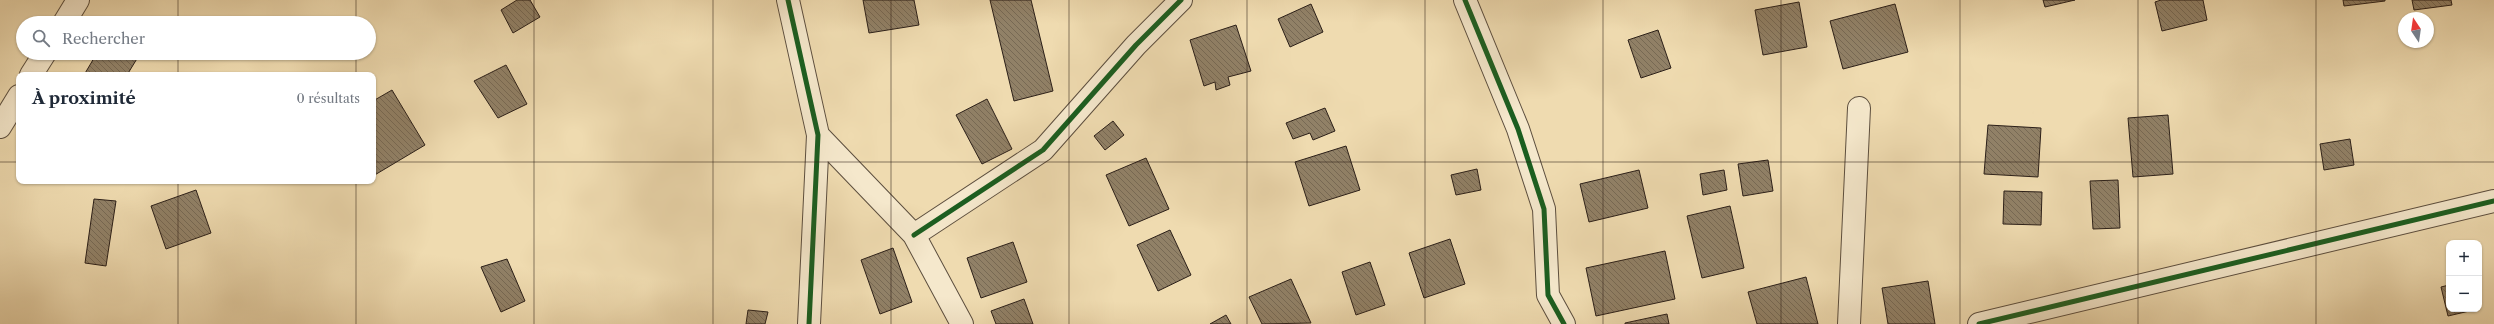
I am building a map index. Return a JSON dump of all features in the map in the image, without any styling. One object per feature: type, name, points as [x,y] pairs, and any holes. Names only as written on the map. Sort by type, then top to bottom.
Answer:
[{"type":"street","points":[[68,16],[78,0]]},
{"type":"street","points":[[788,0],[818,134],[810,324]]},
{"type":"street","points":[[914,235],[1043,150],[1136,45],[1181,0]]},
{"type":"street","points":[[1465,0],[1518,128],[1544,208],[1548,296],[1564,324]]},
{"type":"street","points":[[34,72],[41,60]]},
{"type":"street","points":[[0,127],[16,101]]},
{"type":"street","points":[[1849,324],[1859,108]]},
{"type":"street","points":[[818,134],[914,235],[962,324]]},
{"type":"street","points":[[1979,324],[2494,201]]},
{"type":"building","points":[[517,0],[530,0],[540,17],[513,33],[501,10]]},
{"type":"building","points":[[863,0],[914,0],[919,25],[869,33]]},
{"type":"building","points":[[990,0],[1031,0],[1053,91],[1014,101]]},
{"type":"building","points":[[2043,0],[2075,0],[2045,7]]},
{"type":"building","points":[[2161,0],[2203,0],[2207,20],[2162,31],[2155,2]]},
{"type":"building","points":[[2343,0],[2385,0],[2385,1],[2344,6]]},
{"type":"building","points":[[2412,0],[2451,0],[2452,5],[2414,10]]},
{"type":"building","points":[[1799,2],[1807,47],[1763,55],[1755,10]]},
{"type":"building","points":[[1311,4],[1323,32],[1290,47],[1278,19]]},
{"type":"building","points":[[1895,4],[1908,52],[1843,69],[1830,21]]},
{"type":"building","points":[[1236,25],[1251,71],[1228,77],[1230,85],[1216,90],[1215,82],[1204,86],[1190,40]]},
{"type":"building","points":[[1658,30],[1671,68],[1641,78],[1628,40]]},
{"type":"building","points":[[93,60],[136,60],[129,72],[86,72]]},
{"type":"building","points":[[506,65],[527,104],[498,118],[474,81]]},
{"type":"building","points":[[392,90],[425,145],[376,174],[376,99]]},
{"type":"building","points":[[987,99],[1012,149],[982,164],[956,115]]},
{"type":"building","points":[[1325,108],[1335,131],[1313,140],[1310,133],[1293,139],[1286,123]]},
{"type":"building","points":[[2168,115],[2173,174],[2133,177],[2128,118]]},
{"type":"building","points":[[1113,121],[1124,135],[1105,150],[1094,136]]},
{"type":"building","points":[[1988,125],[2041,128],[2038,177],[1984,174]]},
{"type":"building","points":[[2350,139],[2354,165],[2324,170],[2320,144]]},
{"type":"building","points":[[1346,146],[1360,190],[1309,206],[1295,162]]},
{"type":"building","points":[[1146,158],[1169,209],[1129,226],[1106,175]]},
{"type":"building","points":[[1768,160],[1773,191],[1743,196],[1738,164]]},
{"type":"building","points":[[1477,169],[1481,190],[1456,195],[1451,175]]},
{"type":"building","points":[[1639,170],[1648,208],[1589,222],[1580,184]]},
{"type":"building","points":[[1724,170],[1727,190],[1703,195],[1700,174]]},
{"type":"building","points":[[2118,180],[2120,228],[2093,229],[2090,181]]},
{"type":"building","points":[[196,190],[211,233],[166,249],[151,206]]},
{"type":"building","points":[[2004,191],[2042,192],[2041,225],[2003,224]]},
{"type":"building","points":[[94,199],[116,201],[106,266],[85,263]]},
{"type":"building","points":[[1730,206],[1744,268],[1702,278],[1687,216]]},
{"type":"building","points":[[1170,230],[1191,275],[1158,291],[1137,245]]},
{"type":"building","points":[[1450,239],[1465,284],[1424,298],[1409,253]]},
{"type":"building","points":[[1013,242],[1027,282],[981,298],[967,258]]},
{"type":"building","points":[[893,248],[912,302],[880,314],[861,260]]},
{"type":"building","points":[[1665,251],[1675,299],[1596,316],[1586,268]]},
{"type":"building","points":[[507,259],[525,301],[501,312],[481,267]]},
{"type":"building","points":[[1370,262],[1385,305],[1356,315],[1342,272]]},
{"type":"building","points":[[1806,277],[1818,324],[1757,324],[1748,292]]},
{"type":"building","points":[[1291,279],[1311,323],[1262,324],[1249,297]]},
{"type":"building","points":[[1928,281],[1935,324],[1888,324],[1882,288]]},
{"type":"building","points":[[2446,286],[2446,308],[2441,287]]},
{"type":"building","points":[[1024,299],[1033,324],[996,324],[991,311]]},
{"type":"building","points":[[748,310],[768,312],[765,324],[746,324]]},
{"type":"building","points":[[2447,312],[2465,312],[2448,316]]},
{"type":"building","points":[[1667,314],[1669,324],[1625,324],[1625,323]]},
{"type":"building","points":[[1226,315],[1231,324],[1210,324]]},
{"type":"cycle path","points":[[788,0],[818,135],[809,324]]},
{"type":"cycle path","points":[[914,235],[1043,150],[1136,45],[1181,0]]},
{"type":"cycle path","points":[[1465,0],[1518,129],[1544,209],[1548,295],[1564,324]]},
{"type":"cycle path","points":[[1979,324],[2494,201]]}]
